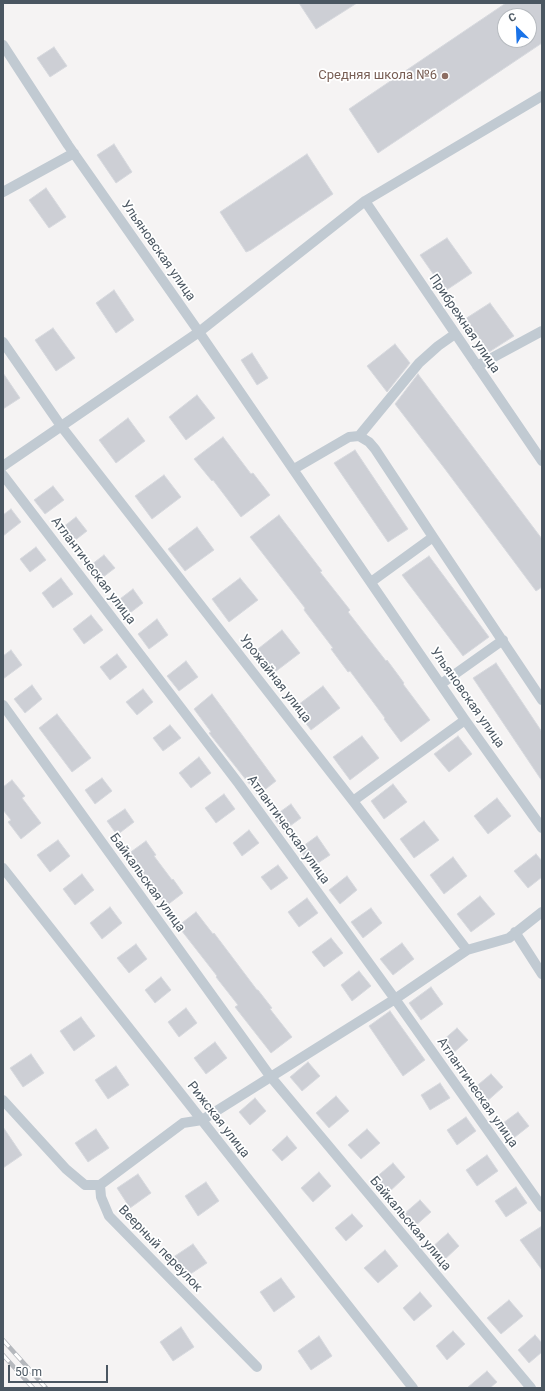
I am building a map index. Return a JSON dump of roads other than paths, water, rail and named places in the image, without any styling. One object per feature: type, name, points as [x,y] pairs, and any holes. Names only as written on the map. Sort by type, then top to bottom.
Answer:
[{"type":"street","name":"Ульяновская улица","points":[[3,45],[74,153],[294,469],[465,720],[542,828]]},
{"type":"street","points":[[3,466],[199,332],[365,201],[542,96]]},
{"type":"street","points":[[3,192],[74,153]]},
{"type":"street","name":"Прибрежная улица","points":[[365,201],[542,461]]},
{"type":"street","points":[[477,366],[542,331]]},
{"type":"street","points":[[359,436],[419,363],[438,346],[456,334]]},
{"type":"street","points":[[3,342],[61,426]]},
{"type":"street","name":"Урожайная улица","points":[[61,426],[353,801],[466,950]]},
{"type":"street","points":[[294,469],[349,437],[359,436],[369,442],[542,700]]},
{"type":"street","name":"Атлантическая улица","points":[[3,475],[239,784],[395,999],[542,1207]]},
{"type":"street","points":[[371,582],[433,537]]},
{"type":"street","points":[[441,684],[503,640]]},
{"type":"street","name":"Байкальская улица","points":[[3,705],[270,1076],[531,1388]]},
{"type":"street","points":[[353,801],[465,720]]},
{"type":"street","name":"Рижская улица","points":[[3,868],[413,1388]]},
{"type":"street","points":[[3,1100],[66,1169],[85,1185],[100,1185],[183,1123],[202,1120],[395,999],[466,950],[509,938],[542,912]]},
{"type":"street","points":[[515,932],[542,974]]},
{"type":"street","name":"Веерный переулок","points":[[100,1185],[101,1197],[109,1216],[257,1367]]},
{"type":"railway","points":[[3,1340],[46,1388]]},
{"type":"railway","points":[[3,1355],[33,1388]]},
{"type":"place","name":"Средняя школа №6","points":[[445,76]]}]
